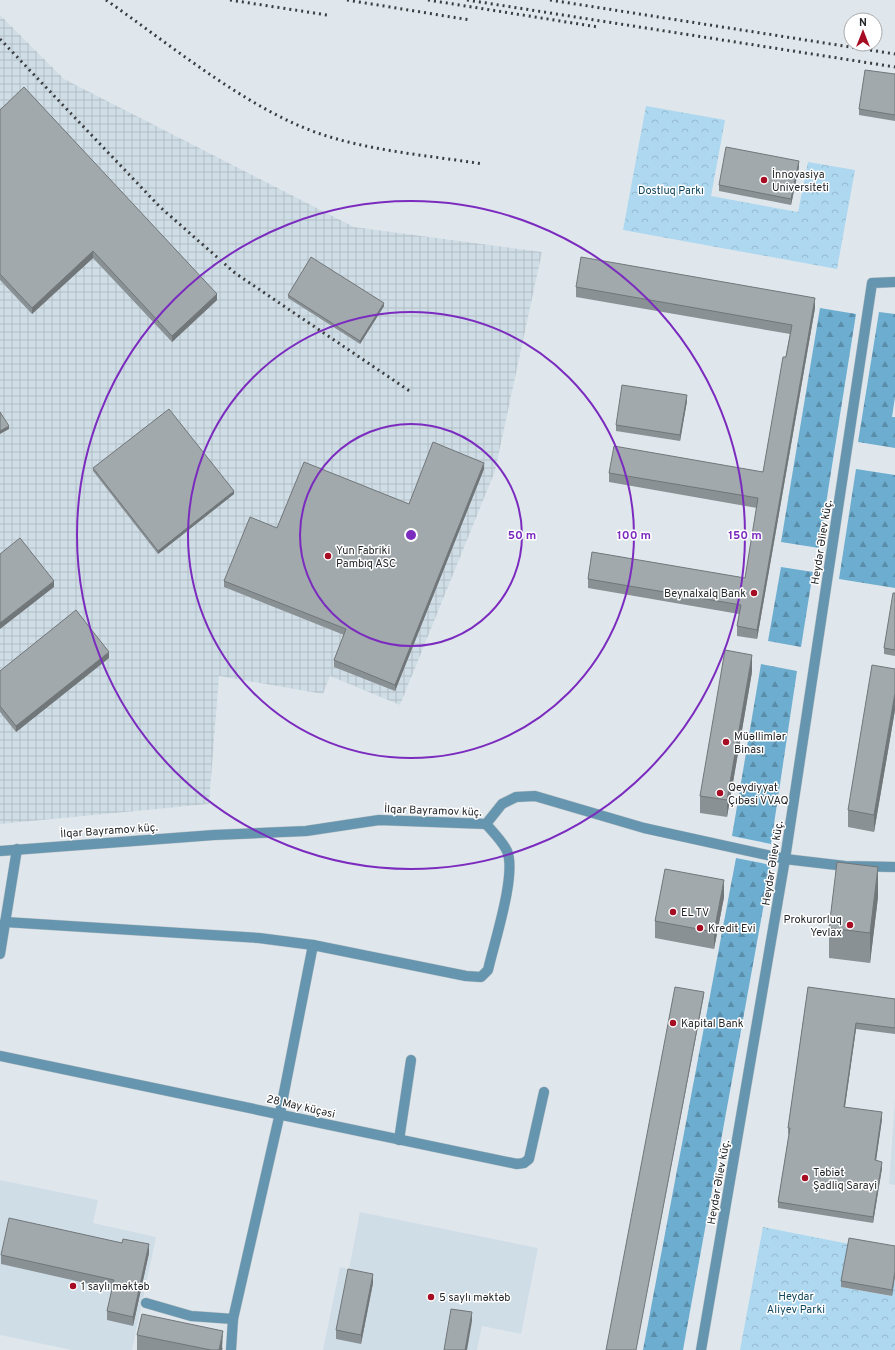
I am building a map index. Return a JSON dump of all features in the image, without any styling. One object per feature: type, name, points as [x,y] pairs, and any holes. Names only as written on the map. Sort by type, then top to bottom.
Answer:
[{"type":"street","name":"Heydər Əliev küç.","points":[[701,1350],[785,858],[872,282],[895,282]]},
{"type":"street","name":"İlqar Bayramov küç.","points":[[0,851],[214,834],[306,831],[380,820],[486,824],[502,804],[516,797],[535,796],[644,828],[785,858],[845,866],[895,867]]},
{"type":"street","points":[[5,922],[259,938],[313,945],[466,976],[481,977],[488,970],[508,885],[510,866],[507,851],[486,824]]},
{"type":"street","points":[[0,954],[16,849]]},
{"type":"street","points":[[231,1350],[233,1320],[280,1113],[313,945]]},
{"type":"street","name":"28 May küçəsi","points":[[0,1056],[280,1113],[398,1140],[518,1164],[524,1163],[529,1159],[544,1092]]},
{"type":"street","points":[[398,1140],[411,1060]]},
{"type":"street","points":[[146,1303],[191,1316],[233,1320]]},
{"type":"shaded area","points":[[0,15],[64,79],[354,227],[542,252],[495,471],[400,705],[330,676],[323,694],[219,676],[209,804],[0,824]]},
{"type":"shaded area","points":[[895,1099],[895,1185],[889,1184]]},
{"type":"shaded area","name":"1 saylı məktəb","points":[[0,1180],[98,1200],[93,1223],[156,1237],[132,1350],[72,1350],[0,1335]]},
{"type":"shaded area","name":"5 saylı məktəb","points":[[360,1212],[538,1248],[521,1334],[482,1326],[477,1350],[323,1350],[340,1267],[349,1269]]},
{"type":"green space","name":"Dostluq Parkı","points":[[646,106],[725,120],[711,196],[798,212],[808,162],[855,170],[837,269],[623,230]]},
{"type":"green space","points":[[820,308],[856,314],[819,548],[781,542]]},
{"type":"green space","points":[[879,312],[895,314],[895,397],[892,417],[895,417],[895,448],[858,442]]},
{"type":"green space","points":[[856,469],[895,475],[895,588],[839,579]]},
{"type":"green space","points":[[781,567],[813,572],[801,647],[768,641]]},
{"type":"green space","points":[[761,664],[797,671],[771,844],[732,836]]},
{"type":"green space","points":[[736,858],[771,865],[683,1350],[643,1350]]},
{"type":"green space","name":"Heydar Aliyev Parki","points":[[763,1227],[849,1244],[841,1287],[891,1296],[895,1277],[895,1350],[740,1350]]},
{"type":"building","points":[[865,70],[895,74],[895,115],[859,109]]},
{"type":"building","points":[[24,87],[217,294],[172,336],[93,251],[32,308],[0,274],[0,110]]},
{"type":"building","points":[[726,147],[799,161],[791,199],[719,185]]},
{"type":"building","points":[[311,257],[384,303],[360,341],[288,295]]},
{"type":"building","points":[[581,257],[815,298],[757,630],[737,626],[741,605],[588,579],[592,552],[745,578],[758,498],[609,473],[614,446],[763,472],[783,357],[786,357],[792,325],[576,287]]},
{"type":"building","points":[[622,385],[687,395],[680,435],[616,425]]},
{"type":"building","points":[[169,409],[234,491],[158,551],[93,468]]},
{"type":"building","points":[[0,412],[9,426],[0,431]]},
{"type":"building","points":[[433,442],[484,463],[395,685],[334,660],[346,629],[224,581],[250,517],[277,528],[304,462],[409,504]]},
{"type":"building","points":[[20,538],[54,581],[0,623],[0,554]]},
{"type":"building","points":[[893,593],[895,593],[895,650],[884,648]]},
{"type":"building","points":[[76,610],[109,652],[16,726],[0,706],[0,671]]},
{"type":"building","name":"Müəllimlər Binası","points":[[725,650],[752,655],[727,800],[700,796]]},
{"type":"building","points":[[872,665],[895,669],[895,693],[874,815],[848,810]]},
{"type":"building","points":[[837,862],[878,867],[870,933],[829,928]]},
{"type":"building","points":[[665,869],[724,880],[714,932],[655,921]]},
{"type":"building","points":[[675,987],[704,992],[636,1350],[606,1350]]},
{"type":"building","points":[[808,987],[895,999],[895,1028],[856,1023],[844,1107],[882,1112],[875,1160],[882,1162],[873,1217],[778,1202],[790,1128],[788,1128]]},
{"type":"building","points":[[9,1218],[122,1243],[123,1239],[149,1244],[133,1317],[107,1311],[114,1280],[1,1255]]},
{"type":"building","points":[[849,1238],[895,1246],[895,1271],[892,1290],[841,1281]]},
{"type":"building","points":[[348,1269],[373,1274],[361,1335],[336,1330]]},
{"type":"building","points":[[451,1309],[472,1312],[465,1350],[444,1350]]},
{"type":"building","points":[[142,1314],[223,1331],[219,1350],[211,1350],[137,1335]]},
{"type":"railway","points":[[106,0],[221,82],[269,111],[293,123],[315,132],[362,145],[410,154],[483,164]]},
{"type":"railway","points":[[230,0],[327,15]]},
{"type":"railway","points":[[347,0],[470,20]]},
{"type":"railway","points":[[428,0],[598,27]]},
{"type":"railway","points":[[467,0],[895,67]]},
{"type":"railway","points":[[550,0],[895,54]]},
{"type":"railway","points":[[0,39],[160,207],[235,273],[411,392]]},
{"type":"place","name":"İnnovasiya Universiteti","points":[[764,180]]},
{"type":"place","name":"Yun Fabriki Pambıq ASC","points":[[328,556]]},
{"type":"place","name":"Beynalxalq Bank","points":[[754,593]]},
{"type":"place","name":"Müəllimlər Binası","points":[[726,742]]},
{"type":"place","name":"Qeydiyyat Çıbəsi VVAQ","points":[[720,793]]},
{"type":"place","name":"EL TV","points":[[673,912]]},
{"type":"place","name":"Prokurorluq Yevlax","points":[[850,925]]},
{"type":"place","name":"Kredit Evi","points":[[700,928]]},
{"type":"place","name":"Kapital Bank","points":[[673,1023]]},
{"type":"place","name":"Təbiət Şadliq Sarayi","points":[[805,1178]]},
{"type":"place","name":"1 saylı məktəb","points":[[73,1286]]},
{"type":"place","name":"5 saylı məktəb","points":[[431,1297]]}]
